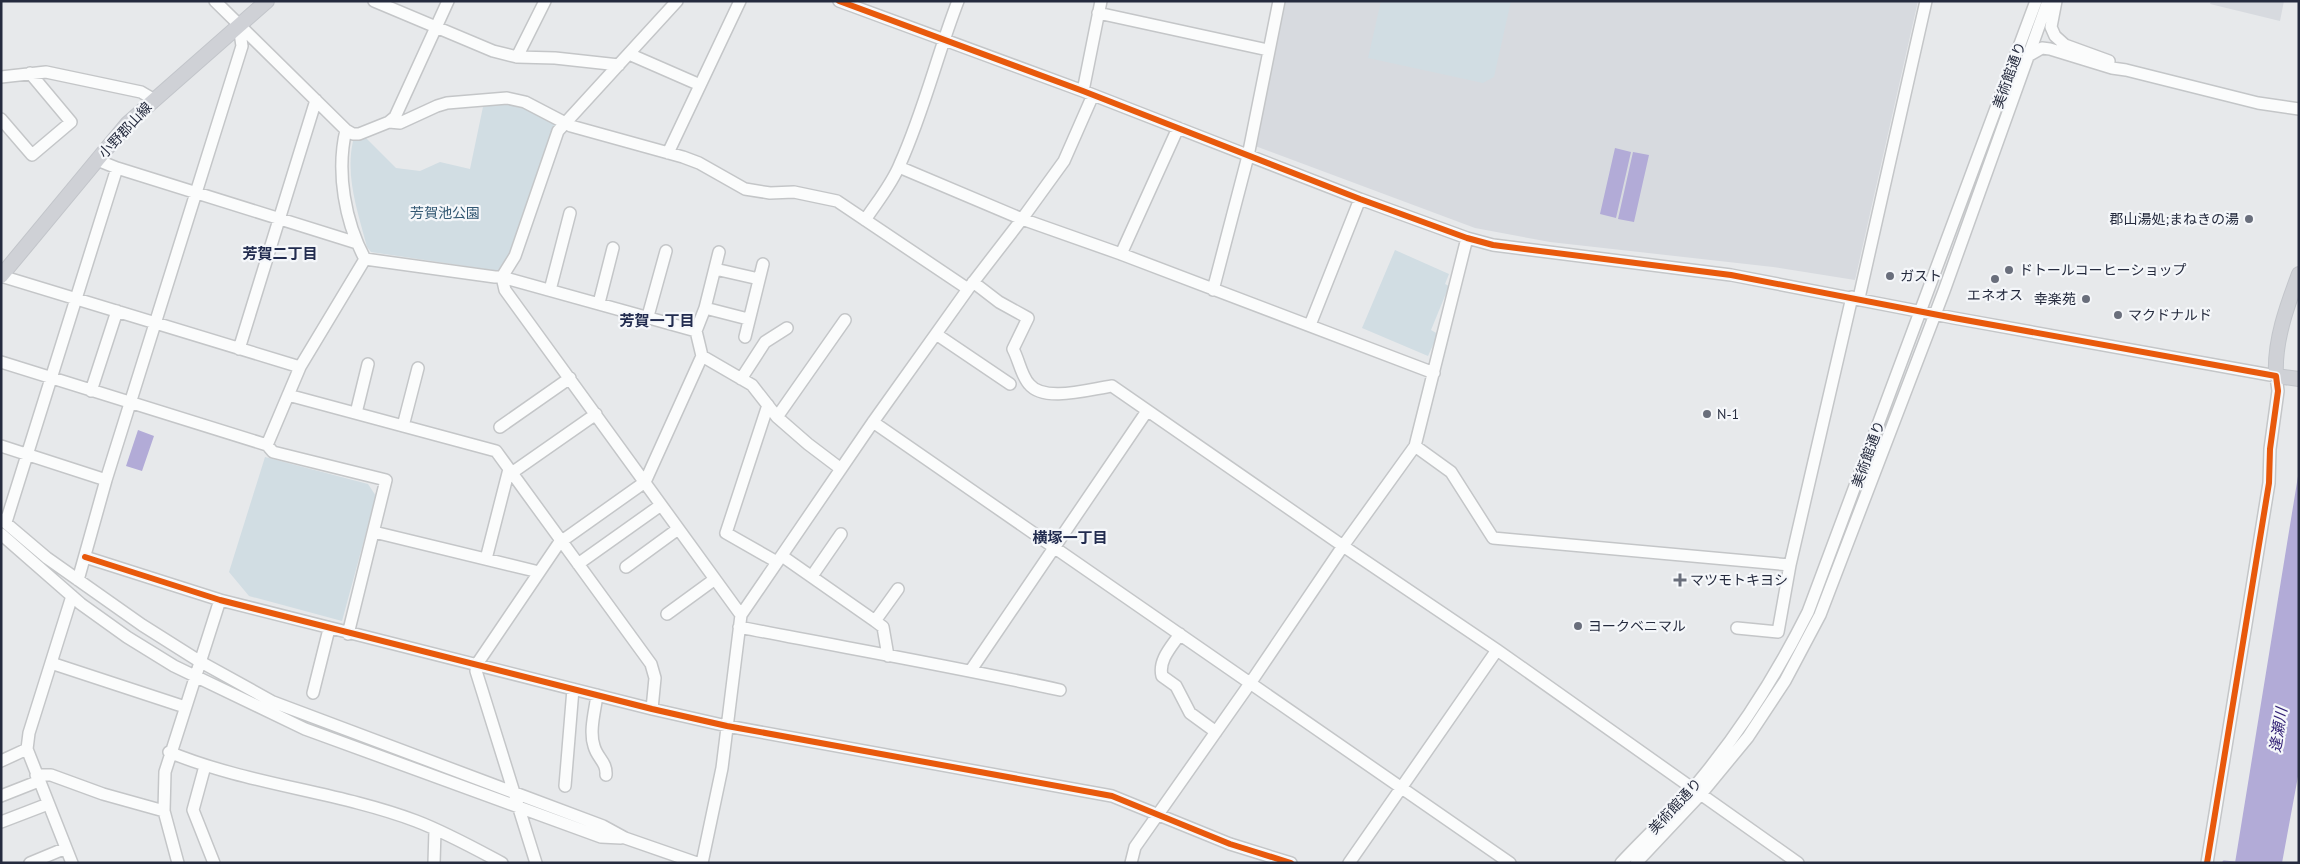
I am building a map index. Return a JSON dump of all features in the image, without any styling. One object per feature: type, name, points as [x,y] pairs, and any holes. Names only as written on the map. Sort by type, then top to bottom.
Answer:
[{"type":"main road","name":"小野郡山線","points":[[1,276],[127,124],[267,1]]},
{"type":"main road","points":[[2299,274],[2276,345],[2280,376],[2299,379]]},
{"type":"street","points":[[216,1],[239,26],[346,130],[353,134],[359,134],[388,122],[395,117],[448,1]]},
{"type":"street","points":[[374,1],[493,51],[517,57],[556,58],[619,65]]},
{"type":"street","points":[[517,57],[545,1]]},
{"type":"street","points":[[677,1],[558,131],[515,256],[502,277],[505,290],[742,615]]},
{"type":"street","points":[[668,153],[740,1]]},
{"type":"street","points":[[865,220],[899,167],[918,120],[943,39],[958,1]]},
{"type":"street","points":[[702,863],[722,768],[742,615],[873,422],[971,285],[1022,220],[1064,161],[1088,93],[1101,1]]},
{"type":"street","points":[[1214,290],[1248,156],[1279,1]]},
{"type":"street","points":[[1737,628],[1778,632],[1790,565],[1856,298],[1926,1]]},
{"type":"street","name":"美術館通り","points":[[1621,863],[1697,791],[1763,693],[1808,612],[2036,1]]},
{"type":"street","name":"美術館通り","points":[[1636,863],[1697,791],[1748,737],[1789,673],[1820,615],[1934,314],[2048,1]]},
{"type":"street","points":[[2056,1],[2051,27],[2060,41],[2115,63],[2126,70]]},
{"type":"street","points":[[842,2],[1088,93],[1360,199],[1467,238],[1518,250],[1731,275],[1934,314],[2280,376],[2270,449],[2269,483],[2207,863]]},
{"type":"street","points":[[1098,13],[1268,50]]},
{"type":"street","points":[[78,580],[106,480],[242,46],[239,26]]},
{"type":"street","points":[[2028,56],[2036,50],[2046,48],[2112,68],[2258,103],[2299,109]]},
{"type":"street","points":[[629,54],[700,85]]},
{"type":"street","points":[[1,77],[30,73],[53,73],[141,92],[154,99]]},
{"type":"street","points":[[1,119],[32,155],[71,122],[30,73]]},
{"type":"street","points":[[388,122],[400,124],[446,103],[507,98],[525,102],[586,131],[699,163],[745,189],[770,193],[794,192],[838,201],[865,220],[1028,318],[1013,349],[1030,386],[1044,393],[1057,395],[1112,386],[1497,650],[1798,863]]},
{"type":"street","points":[[239,349],[316,100]]},
{"type":"street","points":[[1121,254],[1178,128]]},
{"type":"street","points":[[346,130],[340,163],[340,176],[357,243],[365,259]]},
{"type":"street","points":[[97,160],[117,168],[357,243]]},
{"type":"street","points":[[899,167],[1022,220],[1121,254],[1434,373]]},
{"type":"street","points":[[117,168],[28,454],[4,520],[47,558],[142,625],[199,661],[273,702],[603,826],[625,838],[698,863]]},
{"type":"street","points":[[1310,325],[1360,199]]},
{"type":"street","points":[[550,290],[570,213]]},
{"type":"street","points":[[1130,863],[1134,847],[1251,682],[1343,546],[1415,446],[1467,238]]},
{"type":"street","points":[[599,303],[613,248]]},
{"type":"street","points":[[648,316],[666,251]]},
{"type":"street","points":[[536,863],[476,671],[477,664],[562,541],[644,482],[702,356],[696,331],[705,308],[719,252]]},
{"type":"street","points":[[365,259],[502,277],[648,316],[696,331]]},
{"type":"street","points":[[267,445],[300,367],[365,259]]},
{"type":"street","points":[[745,337],[763,264]]},
{"type":"street","points":[[715,269],[759,279]]},
{"type":"street","points":[[1,276],[300,367]]},
{"type":"street","points":[[705,308],[748,319]]},
{"type":"street","points":[[91,391],[116,311]]},
{"type":"street","points":[[777,417],[845,320]]},
{"type":"street","points":[[741,379],[766,342],[787,328]]},
{"type":"street","points":[[936,334],[1010,384]]},
{"type":"street","points":[[702,356],[752,385],[777,417],[841,469]]},
{"type":"street","points":[[1,362],[267,445],[273,452],[386,480],[348,634]]},
{"type":"street","points":[[356,413],[368,364]]},
{"type":"street","points":[[403,426],[418,368]]},
{"type":"street","points":[[500,427],[570,378]]},
{"type":"street","points":[[288,395],[496,451],[652,664],[655,678],[652,709]]},
{"type":"street","points":[[768,405],[726,533],[812,576],[884,627],[888,656]]},
{"type":"street","points":[[971,670],[1147,411]]},
{"type":"street","points":[[486,559],[511,471],[596,414]]},
{"type":"street","points":[[873,422],[1510,863]]},
{"type":"street","points":[[1,446],[106,480]]},
{"type":"street","points":[[1415,446],[1451,472],[1493,538],[1790,565]]},
{"type":"street","points":[[578,564],[661,505]]},
{"type":"street","points":[[626,567],[678,529]]},
{"type":"street","points":[[374,532],[539,572]]},
{"type":"street","points":[[812,576],[841,534]]},
{"type":"street","points":[[2,535],[72,596],[127,637],[194,676],[305,729],[601,837],[625,838]]},
{"type":"street","points":[[85,557],[220,600],[348,634],[477,664],[652,709],[727,726],[1112,796],[1230,844],[1291,863]]},
{"type":"street","points":[[667,614],[715,579]]},
{"type":"street","points":[[875,621],[898,589]]},
{"type":"street","points":[[72,596],[29,733],[26,749],[72,863]]},
{"type":"street","points":[[178,863],[164,811],[165,772],[169,752],[220,600]]},
{"type":"street","points":[[739,627],[971,670],[1060,690]]},
{"type":"street","points":[[313,693],[329,629]]},
{"type":"street","points":[[1180,634],[1163,660],[1160,670],[1162,676],[1176,686],[1190,713],[1216,732]]},
{"type":"street","points":[[1349,863],[1497,650]]},
{"type":"street","points":[[51,663],[185,707]]},
{"type":"street","points":[[565,786],[572,689]]},
{"type":"street","points":[[597,695],[593,738],[595,749],[606,767],[606,775]]},
{"type":"street","points":[[2,758],[26,749]]},
{"type":"street","points":[[169,752],[205,766],[417,821],[502,863]]},
{"type":"street","points":[[205,766],[193,810],[214,863]]},
{"type":"street","points":[[1,796],[37,778],[50,775],[103,794],[164,811]]},
{"type":"street","points":[[1,822],[48,804]]},
{"type":"street","points":[[434,863],[436,830]]},
{"type":"street","points":[[30,863],[66,848]]},
{"type":"shaded area","points":[[1285,1],[1918,1],[1855,280],[1773,267],[1550,242],[1475,228],[1255,146]]},
{"type":"shaded area","points":[[2211,1],[2284,1],[2280,21],[2210,4]]},
{"type":"green space","points":[[1381,1],[1511,1],[1494,77],[1483,83],[1368,58]]},
{"type":"green space","name":"芳賀池公園","points":[[516,99],[558,123],[505,268],[499,271],[371,252],[367,247],[354,194],[351,168],[353,141],[365,137],[396,168],[420,171],[440,162],[470,169],[484,102]]},
{"type":"green space","points":[[1395,250],[1449,274],[1445,284],[1449,286],[1431,330],[1438,334],[1428,356],[1362,328]]},
{"type":"green space","points":[[265,457],[368,484],[376,496],[342,621],[249,596],[229,572]]},
{"type":"water","points":[[1615,148],[1631,152],[1616,218],[1600,214]]},
{"type":"water","points":[[1633,152],[1649,155],[1634,222],[1618,219]]},
{"type":"water","points":[[138,430],[154,436],[142,471],[126,466]]},
{"type":"water","name":"逢瀬川","points":[[2299,470],[2299,771],[2282,863],[2235,863]]},
{"type":"waterway","points":[[2224,862],[2235,863]]},
{"type":"cycle path","points":[[839,1],[1083,91],[1360,199],[1467,238],[1493,245],[1731,275],[1954,318],[2276,376],[2278,391],[2270,449],[2269,483],[2207,863]]},
{"type":"cycle path","points":[[85,557],[220,600],[652,709],[727,726],[1112,796],[1230,844],[1291,863]]},
{"type":"place","name":"郡山湯処;まねきの湯","points":[[2249,219]]},
{"type":"place","name":"ドトールコーヒーショップ","points":[[2009,270]]},
{"type":"place","name":"ガスト","points":[[1890,276]]},
{"type":"place","name":"エネオス","points":[[1995,279]]},
{"type":"place","name":"幸楽苑","points":[[2086,299]]},
{"type":"place","name":"マクドナルド","points":[[2118,315]]},
{"type":"place","name":"N-1","points":[[1707,414]]},
{"type":"place","name":"マツモトキヨシ","points":[[1680,580]]},
{"type":"place","name":"ヨークベニマル","points":[[1578,626]]},
{"type":"district","name":"芳賀二丁目","points":[[280,253]]},
{"type":"district","name":"芳賀一丁目","points":[[657,320]]},
{"type":"district","name":"横塚一丁目","points":[[1070,537]]}]
